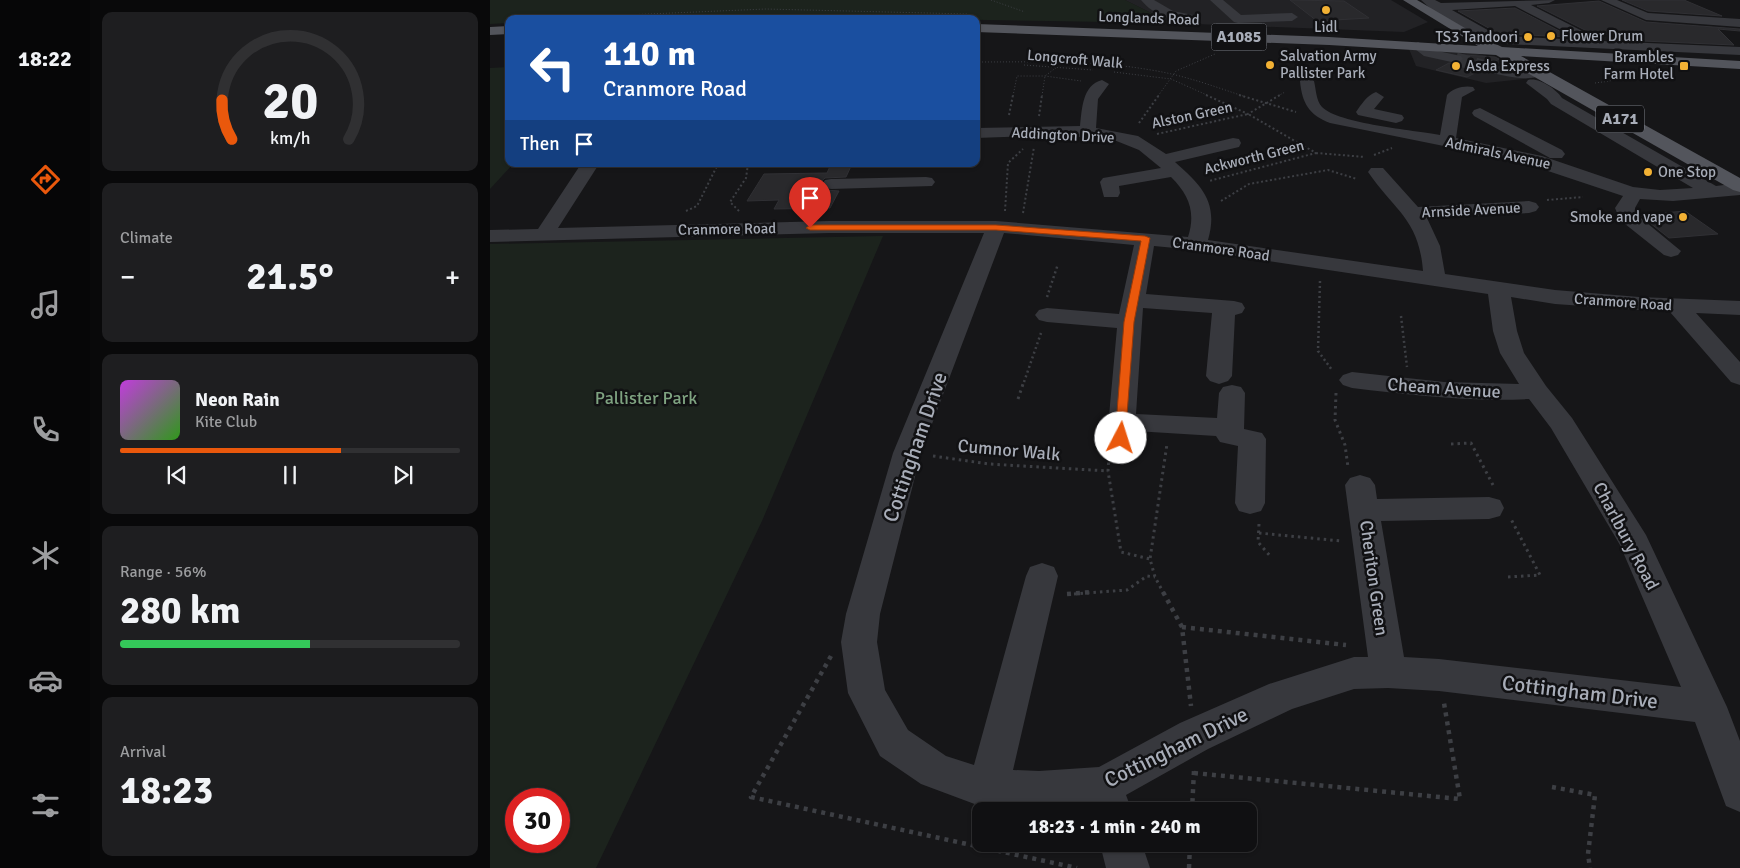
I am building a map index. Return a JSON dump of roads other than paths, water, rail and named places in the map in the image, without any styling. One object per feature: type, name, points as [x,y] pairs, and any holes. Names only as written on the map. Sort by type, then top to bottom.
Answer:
[{"type":"main road","name":"A171","points":[[1409,0],[1429,5],[1485,44],[1501,52],[1536,78],[1562,87],[1740,187]]},
{"type":"main road","name":"Longlands Road","points":[[980,19],[1328,35],[1740,59]]},
{"type":"main road","points":[[490,26],[505,25]]},
{"type":"main road","name":"Longlands Road","points":[[980,28],[1418,46],[1740,65]]},
{"type":"main road","points":[[490,30],[505,30]]},
{"type":"street","points":[[1147,0],[1158,10],[1170,15],[1194,19]]},
{"type":"street","points":[[1216,0],[1238,19],[1292,17]]},
{"type":"street","points":[[1429,5],[1549,0]]},
{"type":"street","points":[[1607,0],[1646,16],[1740,23]]},
{"type":"street","points":[[1517,2],[1601,45]]},
{"type":"street","points":[[1429,5],[1489,36],[1500,39],[1740,51]]},
{"type":"street","points":[[1418,46],[1430,53],[1456,59]]},
{"type":"street","points":[[1486,67],[1536,78],[1554,96],[1556,101],[1740,208]]},
{"type":"street","points":[[1088,133],[1090,99],[1101,75]]},
{"type":"street","name":"Admirals Avenue","points":[[1285,92],[1308,87],[1314,109],[1330,118],[1345,123],[1422,138],[1449,135],[1560,167],[1595,182],[1672,194],[1740,187]]},
{"type":"street","points":[[1376,97],[1364,112],[1449,135],[1455,95],[1468,90]]},
{"type":"street","points":[[1480,113],[1542,148],[1587,170],[1640,188],[1625,208],[1627,216],[1671,251]]},
{"type":"street","name":"Addington Drive","points":[[980,133],[1088,133],[1129,140],[1169,165],[1190,185],[1204,212],[1202,228],[1196,244]]},
{"type":"street","points":[[1111,193],[1109,182],[1169,165],[1233,143]]},
{"type":"street","points":[[1521,156],[1542,148]]},
{"type":"street","points":[[544,234],[588,167]]},
{"type":"street","points":[[886,183],[890,174],[889,167]]},
{"type":"street","points":[[1377,172],[1414,213],[1426,232],[1431,246],[1434,280]]},
{"type":"street","points":[[831,184],[926,182]]},
{"type":"street","name":"Arnside Avenue","points":[[1414,213],[1501,202],[1528,207]]},
{"type":"street","name":"Cranmore Road","points":[[490,236],[753,229],[1001,228],[1145,238],[1196,244],[1499,290],[1598,301],[1740,308]]},
{"type":"street","name":"Cottingham Drive","points":[[1001,228],[908,453],[863,614],[859,642],[867,694],[894,743],[934,771],[988,789],[1039,791],[1107,798],[1194,736],[1282,696],[1354,674],[1386,661],[1439,675],[1708,707]]},
{"type":"street","points":[[1145,238],[1130,311],[1122,430],[1170,424],[1230,428]]},
{"type":"street","name":"Charlbury Road","points":[[1499,290],[1505,331],[1512,353],[1536,391],[1562,424],[1635,544],[1708,707],[1740,792]]},
{"type":"street","points":[[1677,306],[1740,377]]},
{"type":"street","points":[[1047,315],[1229,308],[1225,384],[1230,436],[1252,439],[1254,512]]},
{"type":"street","name":"Cheam Avenue","points":[[1352,380],[1508,393],[1536,391]]},
{"type":"street","name":"Cheriton Green","points":[[1386,661],[1362,497],[1490,508]]},
{"type":"street","points":[[988,789],[1039,586]]},
{"type":"street","points":[[1123,852],[1128,868]]},
{"type":"tunnel","points":[[1456,59],[1486,67]]},
{"type":"place","name":"Lidl","points":[[1326,10]]},
{"type":"place","name":"Flower Drum","points":[[1551,36]]},
{"type":"place","name":"TS3 Tandoori","points":[[1528,37]]},
{"type":"place","name":"Salvation Army Pallister Park","points":[[1270,65]]},
{"type":"place","name":"Asda Express","points":[[1456,66]]},
{"type":"place","name":"Brambles Farm Hotel","points":[[1684,66]]},
{"type":"place","name":"One Stop","points":[[1648,172]]},
{"type":"place","name":"Smoke and vape","points":[[1683,217]]},
{"type":"park label","name":"Pallister Park","points":[[646,398]]}]
